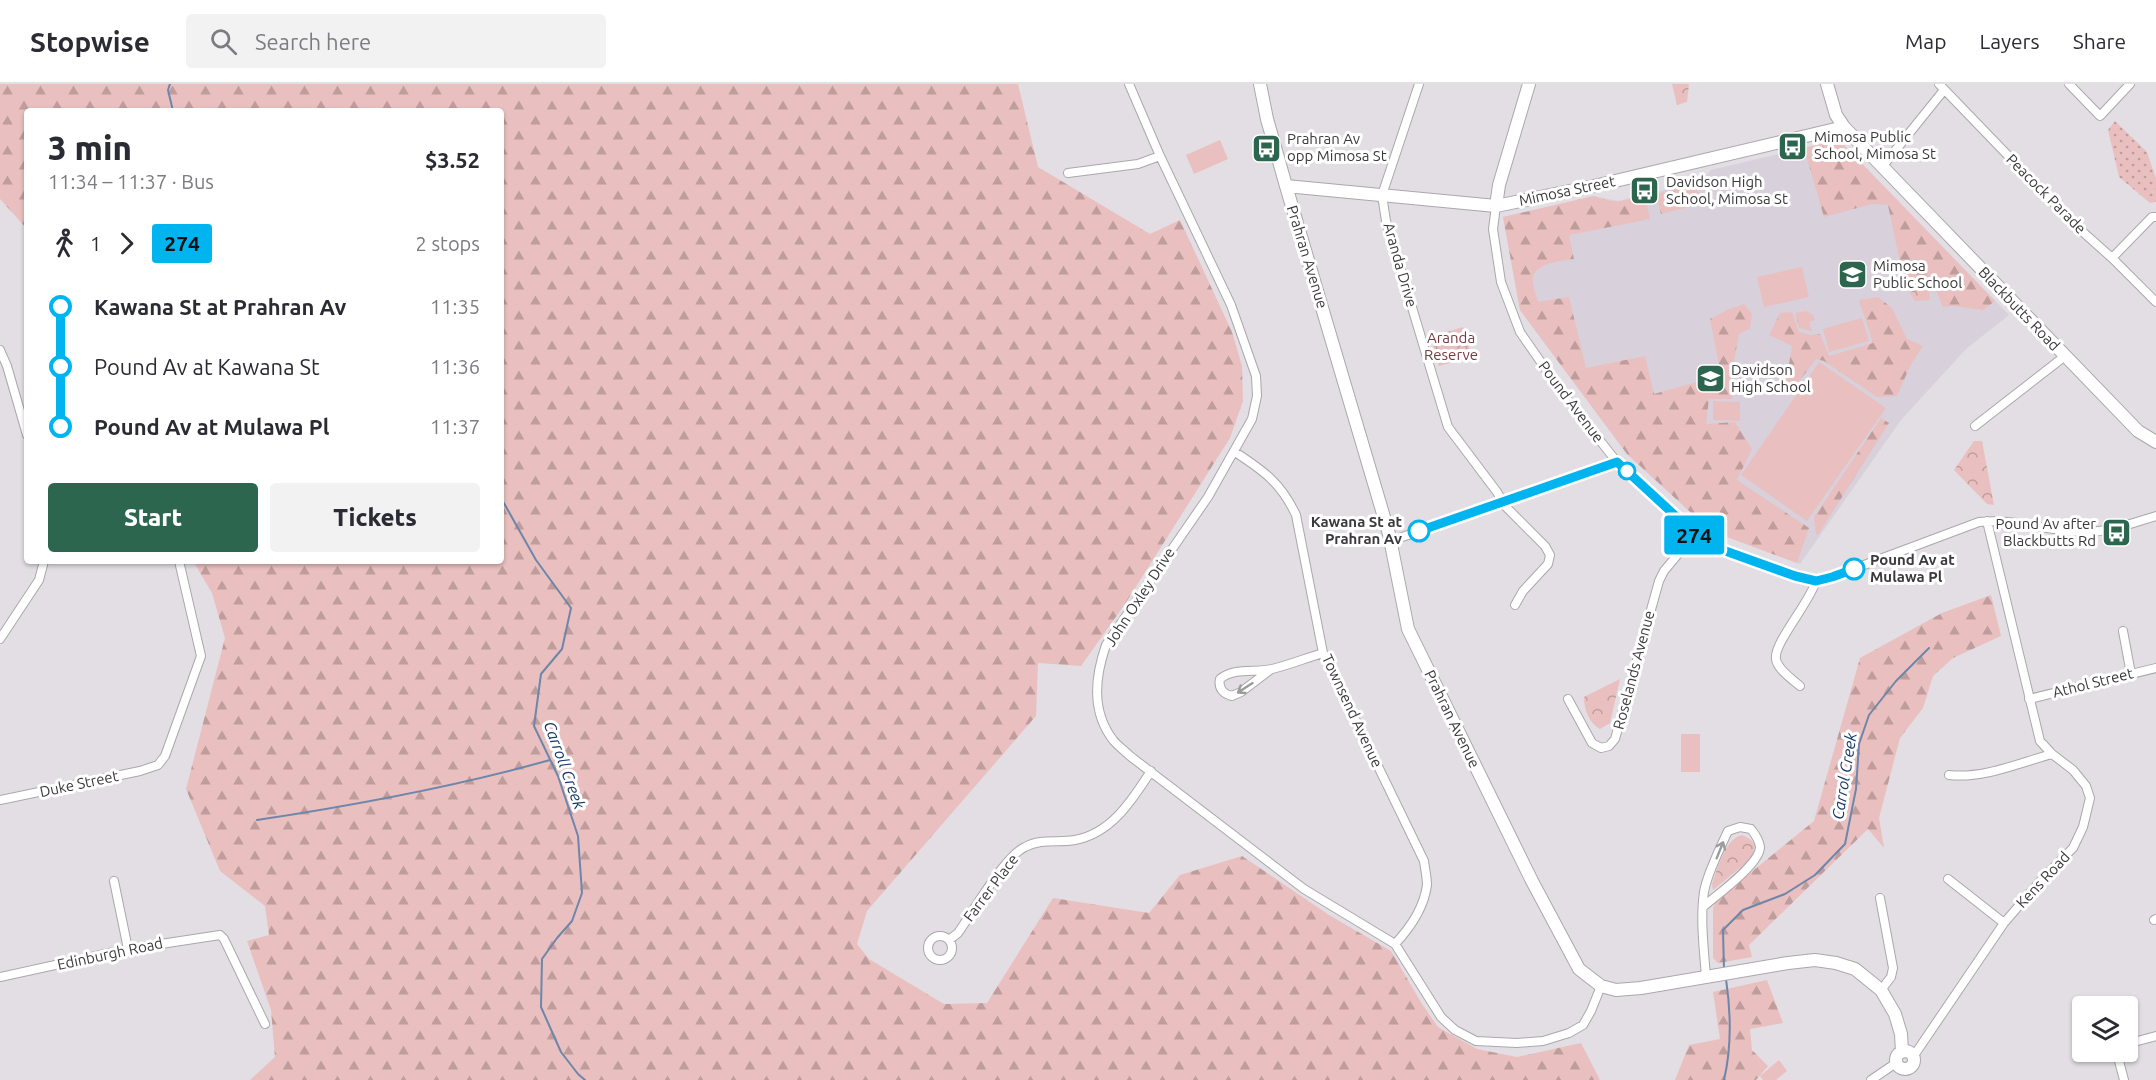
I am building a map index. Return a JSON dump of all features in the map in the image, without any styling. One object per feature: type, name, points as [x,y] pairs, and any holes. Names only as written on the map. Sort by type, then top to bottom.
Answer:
[{"type":"street","name":"John Oxley Drive","points":[[1129,84],[1160,156],[1227,296],[1256,376],[1257,396],[1252,419],[1235,452],[1208,496],[1106,645],[1096,685],[1097,701],[1103,722],[1113,740],[1304,890],[1395,944],[1440,1017],[1455,1030],[1476,1041],[1517,1043],[1543,1041],[1569,1033],[1583,1025],[1600,986]]},
{"type":"street","name":"Prahran Avenue","points":[[1260,84],[1267,119],[1286,186],[1391,541],[1408,629],[1567,947],[1579,969],[1600,986]]},
{"type":"street","name":"Aranda Drive","points":[[1419,84],[1382,195],[1386,221],[1448,427],[1503,502],[1545,546],[1550,555],[1548,564],[1523,591],[1515,605]]},
{"type":"street","name":"Pound Avenue","points":[[1529,84],[1499,185],[1493,229],[1501,282],[1520,332],[1563,394],[1617,462],[1694,535],[1717,549],[1816,581]]},
{"type":"street","name":"Blackbutts Road","points":[[1827,84],[1836,115],[1844,127],[2138,431],[2156,442]]},
{"type":"street","points":[[2069,84],[2100,116],[2130,84]]},
{"type":"street","points":[[1882,167],[1942,87]]},
{"type":"street","name":"Peacock Parade","points":[[1942,87],[2075,225],[2156,302]]},
{"type":"street","name":"Mimosa Street","points":[[1286,186],[1496,206],[1594,186],[1844,127]]},
{"type":"street","points":[[1068,173],[1138,164],[1160,156]]},
{"type":"street","points":[[2112,258],[2152,217],[2156,217]]},
{"type":"street","points":[[0,350],[23,411]]},
{"type":"street","points":[[1975,426],[2065,356]]},
{"type":"street","name":"Townsend Avenue","points":[[1235,452],[1265,472],[1287,495],[1296,515],[1323,653],[1424,861],[1427,885],[1418,912],[1408,931],[1395,944]]},
{"type":"street","points":[[1391,541],[1617,462]]},
{"type":"street","points":[[1800,686],[1779,666],[1776,659],[1777,648],[1810,596],[1816,581],[1832,577],[1975,522],[2002,520],[2082,532],[2106,529],[2156,516]]},
{"type":"street","name":"Kens Road","points":[[1871,1080],[1905,1064],[2004,923],[2073,848],[2088,813],[2090,798],[2086,786],[2073,770],[2052,754],[2040,741],[1987,521]]},
{"type":"street","name":"Roselands Avenue","points":[[1568,699],[1592,743],[1601,748],[1610,746],[1615,739],[1659,581],[1664,571],[1694,535]]},
{"type":"street","points":[[0,639],[39,580],[43,564]]},
{"type":"street","name":"Duke Street","points":[[0,800],[140,771],[158,765],[165,756],[201,656],[180,564]]},
{"type":"street","points":[[2122,630],[2131,674]]},
{"type":"street","points":[[1270,670],[1232,696],[1222,691],[1219,683],[1220,679],[1233,672],[1270,670],[1323,653]]},
{"type":"street","name":"Athol Street","points":[[2029,699],[2156,668]]},
{"type":"street","points":[[1949,775],[1965,777],[2052,754]]},
{"type":"street","name":"Farrer Place","points":[[949,940],[958,933],[1012,856],[1026,846],[1040,842],[1076,840],[1103,829],[1126,808],[1151,771]]},
{"type":"street","points":[[1704,906],[1754,861],[1760,848],[1757,837],[1751,829],[1740,827],[1728,831],[1704,891],[1704,906],[1704,953],[1706,977]]},
{"type":"street","points":[[1948,879],[2004,923]]},
{"type":"street","points":[[114,881],[128,949]]},
{"type":"street","points":[[1881,898],[1893,968],[1891,977],[1881,990]]},
{"type":"street","name":"Edinburgh Road","points":[[0,977],[128,949],[214,934],[220,935],[266,1024]]},
{"type":"street","points":[[1600,986],[1616,990],[1641,988],[1815,960],[1836,963],[1855,969],[1881,990],[1895,1014],[1905,1064]]},
{"type":"street","points":[[2138,1040],[2156,1036]]},
{"type":"street","points":[[2120,1062],[2124,1080]]},
{"type":"shaded area","name":"Davidson High School","points":[[1839,140],[2009,315],[1966,349],[1901,420],[1800,564],[1711,531],[1627,454],[1520,310],[1503,217],[1594,196],[1618,201],[1701,181],[1711,170]]},
{"type":"green space","points":[[0,84],[1018,84],[1038,167],[1150,234],[1180,220],[1232,332],[1242,366],[1243,401],[1230,438],[1125,604],[1081,666],[1038,663],[1036,716],[867,911],[857,944],[869,959],[944,1004],[987,1003],[1053,898],[1149,913],[1180,875],[1242,856],[1329,915],[1391,951],[1438,1027],[1477,1049],[1517,1057],[1581,1043],[1600,1080],[250,1080],[275,1057],[271,1010],[247,941],[269,935],[265,906],[220,871],[186,789],[225,638],[212,593],[195,564],[504,564],[504,108],[24,108],[24,226],[0,199]]},
{"type":"green space","points":[[1672,84],[1689,84],[1687,102],[1677,105]]},
{"type":"green space","points":[[2115,121],[2147,152],[2156,179],[2156,202],[2150,203],[2119,177],[2108,130]]},
{"type":"green space","points":[[1220,140],[1228,159],[1194,174],[1186,155]]},
{"type":"green space","points":[[1839,140],[1995,301],[1983,310],[1943,307],[1932,281],[1907,283],[1899,258],[1888,205],[1872,204],[1824,217],[1804,148]]},
{"type":"green space","points":[[1696,184],[1701,204],[1661,214],[1656,194]]},
{"type":"green space","points":[[1645,195],[1650,219],[1569,235],[1574,259],[1544,266],[1535,273],[1533,284],[1538,302],[1569,297],[1586,368],[1645,356],[1654,394],[1721,375],[1710,319],[1744,304],[1752,314],[1750,329],[1739,334],[1730,382],[1733,386],[1732,399],[1709,399],[1706,424],[1735,422],[1752,449],[1737,480],[1809,528],[1797,563],[1711,531],[1627,454],[1520,310],[1503,217],[1594,196],[1620,201]]},
{"type":"green space","points":[[1802,267],[1809,297],[1764,307],[1757,277]]},
{"type":"green space","points":[[1928,283],[1930,300],[1915,301],[1910,294],[1914,287]]},
{"type":"green space","points":[[1878,297],[1892,308],[1907,339],[1923,346],[1910,366],[1897,396],[1877,397],[1824,361],[1816,359],[1791,392],[1784,395],[1792,346],[1769,335],[1780,313],[1792,312],[1799,332],[1811,335],[1820,334],[1829,356],[1873,343],[1859,300]]},
{"type":"green space","points":[[1806,311],[1813,315],[1815,320],[1809,322],[1812,331],[1799,328],[1795,313]]},
{"type":"green space","points":[[1862,318],[1869,341],[1829,352],[1823,329]]},
{"type":"green space","name":"Aranda Reserve","points":[[1463,327],[1472,357],[1439,366],[1431,337]]},
{"type":"green space","points":[[1819,362],[1886,408],[1807,521],[1741,475]]},
{"type":"green space","points":[[1713,401],[1740,402],[1740,421],[1713,420]]},
{"type":"green space","points":[[1881,418],[1889,423],[1818,535],[1816,534],[1814,517]]},
{"type":"green space","points":[[1974,441],[1982,441],[1994,505],[1987,504],[1954,470]]},
{"type":"green space","points":[[1991,595],[2001,636],[1953,658],[1933,676],[1923,708],[1900,738],[1879,818],[1884,848],[1868,829],[1749,945],[1752,957],[1718,963],[1713,958],[1713,908],[1717,900],[1814,821],[1860,658],[1942,613]]},
{"type":"green space","points":[[1620,679],[1610,723],[1600,729],[1588,715],[1584,697]]},
{"type":"green space","points":[[1681,734],[1700,734],[1700,772],[1681,772]]},
{"type":"green space","points":[[1742,835],[1755,845],[1752,858],[1713,890],[1712,884],[1726,848]]},
{"type":"green space","points":[[1767,980],[1783,1023],[1750,1029],[1752,1050],[1768,1066],[1756,1080],[1675,1080],[1689,1045],[1720,1039],[1713,992]]},
{"type":"green space","points":[[1779,1060],[1787,1071],[1776,1080],[1763,1080],[1760,1076]]},
{"type":"waterway","name":"Carroll Creek","points":[[170,84],[168,90],[172,108]]},
{"type":"waterway","name":"Carroll Creek","points":[[504,503],[536,560],[571,608],[562,649],[541,674],[534,726],[558,776],[578,836],[582,893],[572,921],[542,959],[541,1007],[561,1052],[585,1080]]},
{"type":"waterway","name":"Carrol Creek","points":[[1724,970],[1723,930],[1743,910],[1785,894],[1815,875],[1845,844],[1856,789],[1859,744],[1869,715],[1896,681],[1929,648]]},
{"type":"waterway","points":[[257,820],[405,794],[478,779],[550,760]]},
{"type":"waterway","name":"Carrol Creek","points":[[1724,1080],[1730,1030],[1726,979]]},
{"type":"bus line","name":"274","points":[[1419,531],[1617,462],[1694,535],[1717,549],[1816,581],[1854,569]]},
{"type":"place","name":"Mimosa Public School, Mimosa St","points":[[1793,146]]},
{"type":"place","name":"Prahran Av opp Mimosa St","points":[[1266,148]]},
{"type":"place","name":"Davidson High School, Mimosa St","points":[[1645,191]]},
{"type":"place","name":"Mimosa Public School","points":[[1852,275]]},
{"type":"place","name":"Davidson High School","points":[[1710,379]]},
{"type":"place","name":"Kawana St at Prahran Av","points":[[1419,531]]},
{"type":"place","name":"Pound Av after Blackbutts Rd","points":[[2117,533]]},
{"type":"place","name":"Pound Av at Mulawa Pl","points":[[1854,569]]}]
